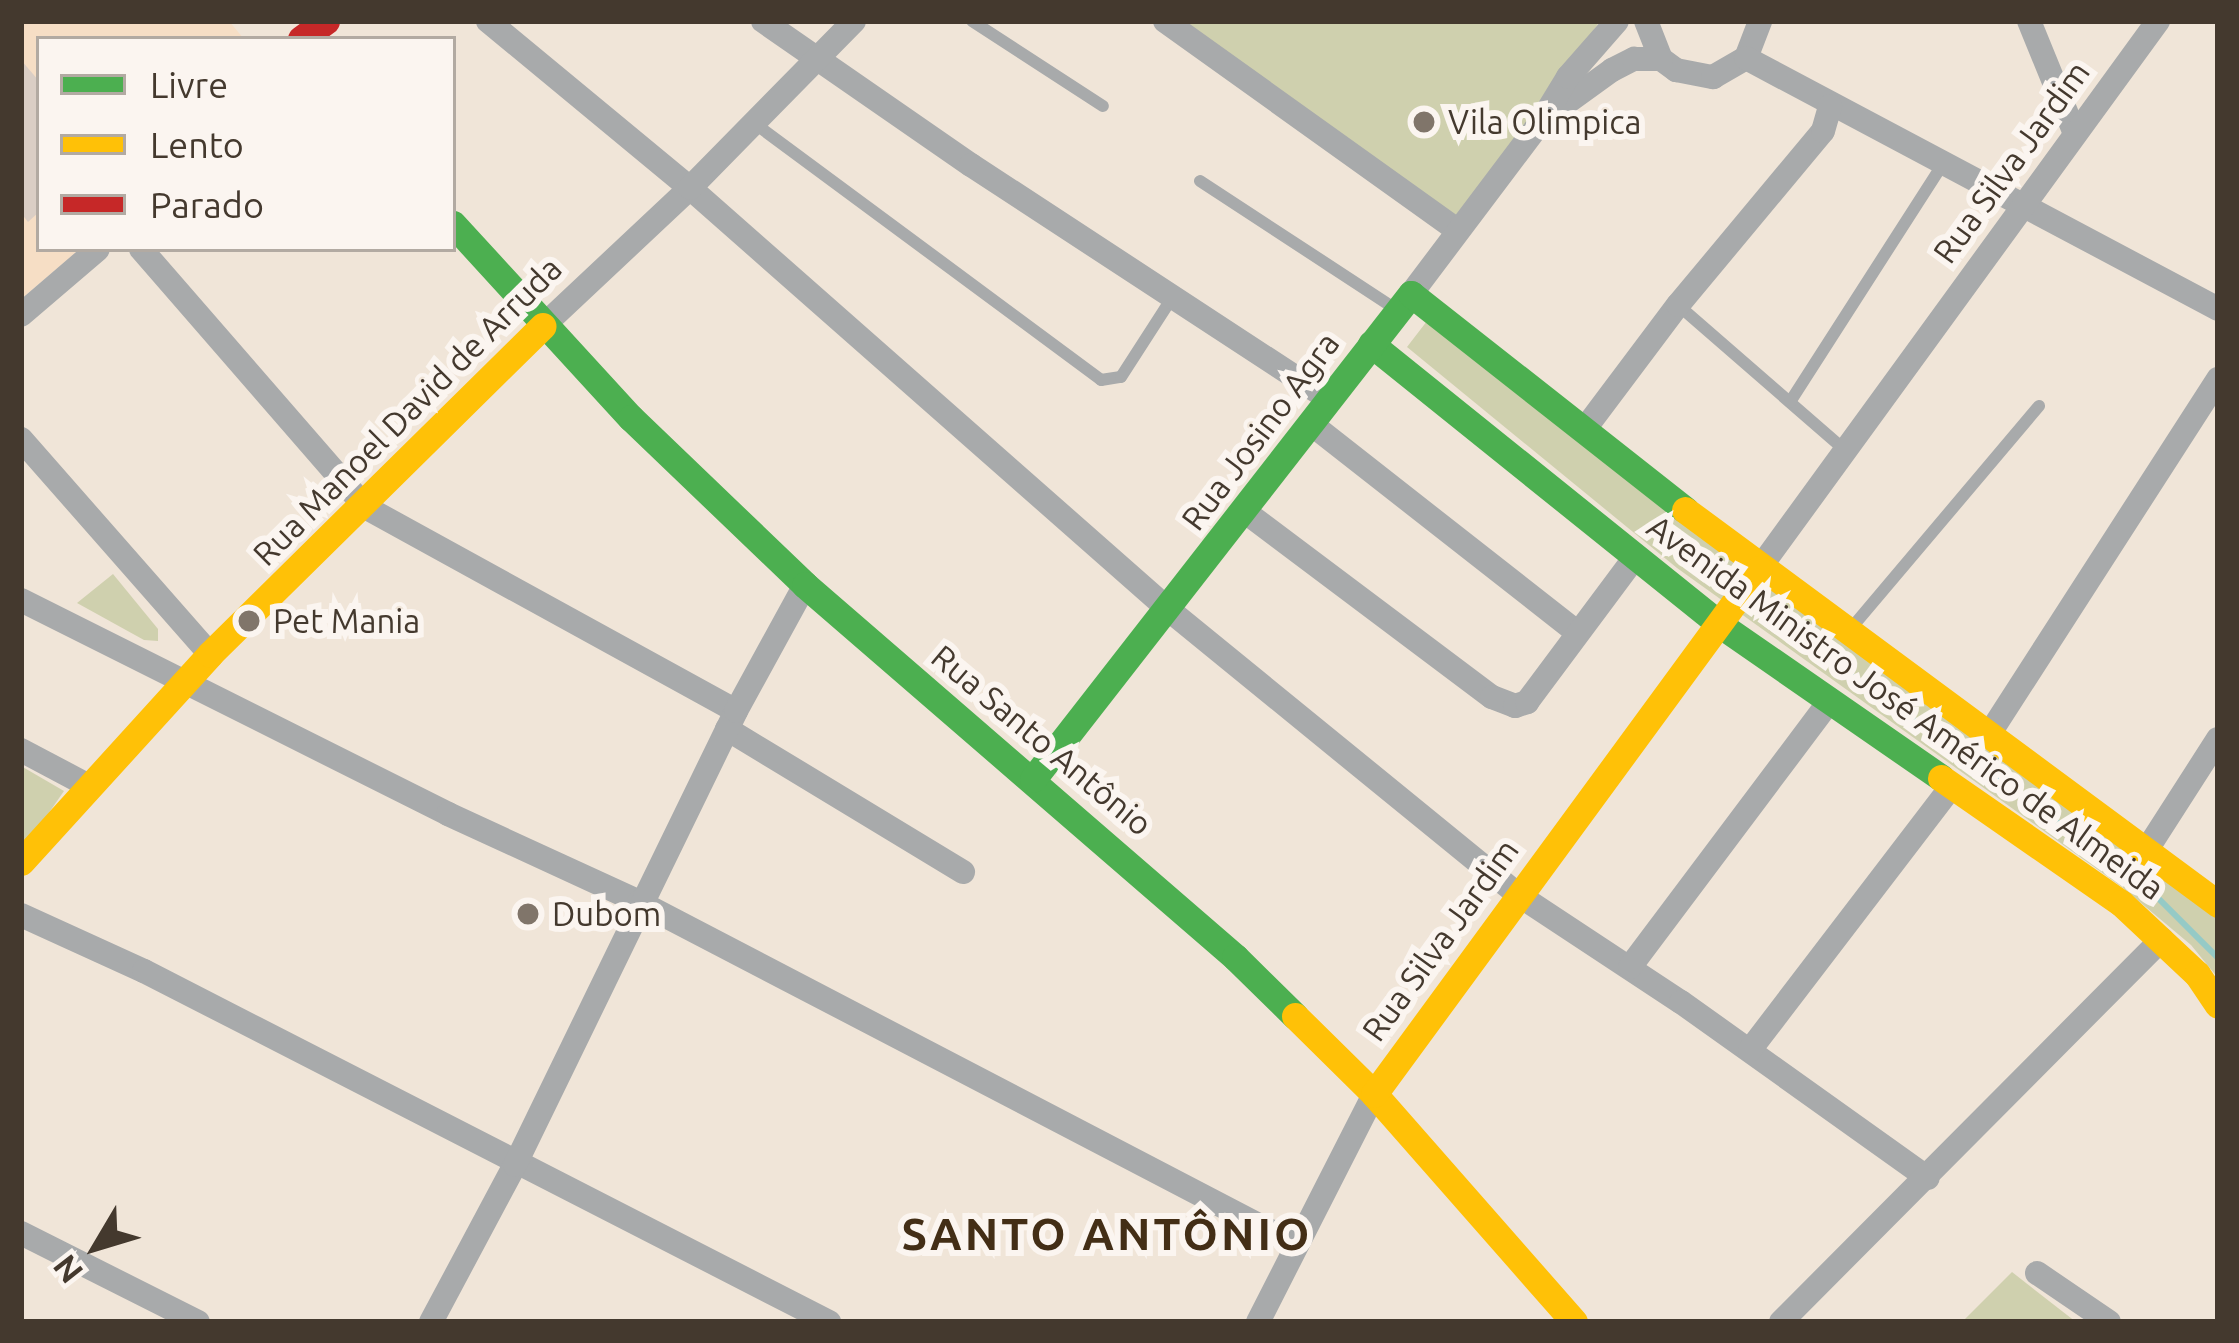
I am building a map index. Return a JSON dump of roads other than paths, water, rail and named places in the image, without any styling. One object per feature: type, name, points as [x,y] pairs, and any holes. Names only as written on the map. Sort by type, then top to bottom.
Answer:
[{"type":"street","points":[[488,21],[690,188],[1169,610],[1517,894],[1630,967],[1928,1178]]},
{"type":"street","points":[[763,21],[1328,399]]},
{"type":"street","name":"Rua Manoel David de Arruda","points":[[21,862],[210,654],[365,507],[542,326],[690,188],[854,21]]},
{"type":"street","points":[[1166,21],[1458,231]]},
{"type":"street","name":"Rua Josino Agra","points":[[1033,779],[1244,512],[1540,123],[1568,77],[1617,21]]},
{"type":"street","points":[[1646,21],[1661,58],[1676,70],[1713,77],[1746,58],[1760,21]]},
{"type":"street","points":[[2029,21],[2075,134]]},
{"type":"street","name":"Rua Silva Jardim","points":[[1258,1322],[1374,1094],[2158,21]]},
{"type":"street","name":"Rua Josino Agra","points":[[1540,123],[1612,70],[1634,59],[1661,58]]},
{"type":"street","points":[[1746,58],[2218,309]]},
{"type":"street","points":[[1584,430],[1678,305],[1823,131],[1830,106]]},
{"type":"street","name":"Rua Santo Antônio","points":[[456,227],[542,326],[805,585],[1234,957],[1374,1094],[1574,1322]]},
{"type":"street","points":[[21,315],[94,252]]},
{"type":"street","points":[[144,252],[365,507],[731,720],[963,872]]},
{"type":"street","name":"Avenida Ministro José Américo de Almeida","points":[[1404,302],[1584,430],[1756,573],[1848,633],[2218,904]]},
{"type":"street","name":"Avenida Ministro José Américo de Almeida","points":[[1371,344],[1636,556],[1829,702],[2121,903],[2197,974],[2218,1005]]},
{"type":"street","points":[[1988,736],[2218,379]]},
{"type":"street","points":[[1310,423],[1578,633]]},
{"type":"street","points":[[21,439],[210,654]]},
{"type":"street","points":[[1244,512],[1492,697],[1521,706],[1636,556]]},
{"type":"street","points":[[431,1322],[514,1165],[731,720],[805,585]]},
{"type":"street","points":[[21,600],[448,814],[640,902],[1295,1244]]},
{"type":"street","points":[[1630,967],[1829,702]]},
{"type":"street","points":[[2146,851],[2218,740]]},
{"type":"street","points":[[21,750],[89,786]]},
{"type":"street","points":[[1750,1050],[1950,788]]},
{"type":"street","points":[[21,915],[144,971],[514,1165],[829,1322]]},
{"type":"street","points":[[1781,1322],[2162,939]]},
{"type":"street","points":[[21,1233],[198,1322]]},
{"type":"street","points":[[2037,1273],[2109,1322]]},
{"type":"lane","points":[[972,21],[1103,106]]},
{"type":"lane","points":[[754,123],[1102,380],[1121,377],[1172,297]]},
{"type":"lane","points":[[1790,402],[1942,165]]},
{"type":"lane","points":[[1201,181],[1404,302]]},
{"type":"lane","points":[[1678,305],[1845,450]]},
{"type":"lane","points":[[1848,633],[2039,406]]},
{"type":"waterway","points":[[1756,608],[2143,883],[2218,958]]},
{"type":"place","name":"Vila Olimpica","points":[[1424,122]]},
{"type":"place","name":"Pet Mania","points":[[249,621]]},
{"type":"place","name":"Dubom","points":[[528,914]]},
{"type":"district","name":"SANTO ANTÔNIO","points":[[1107,1234]]}]
